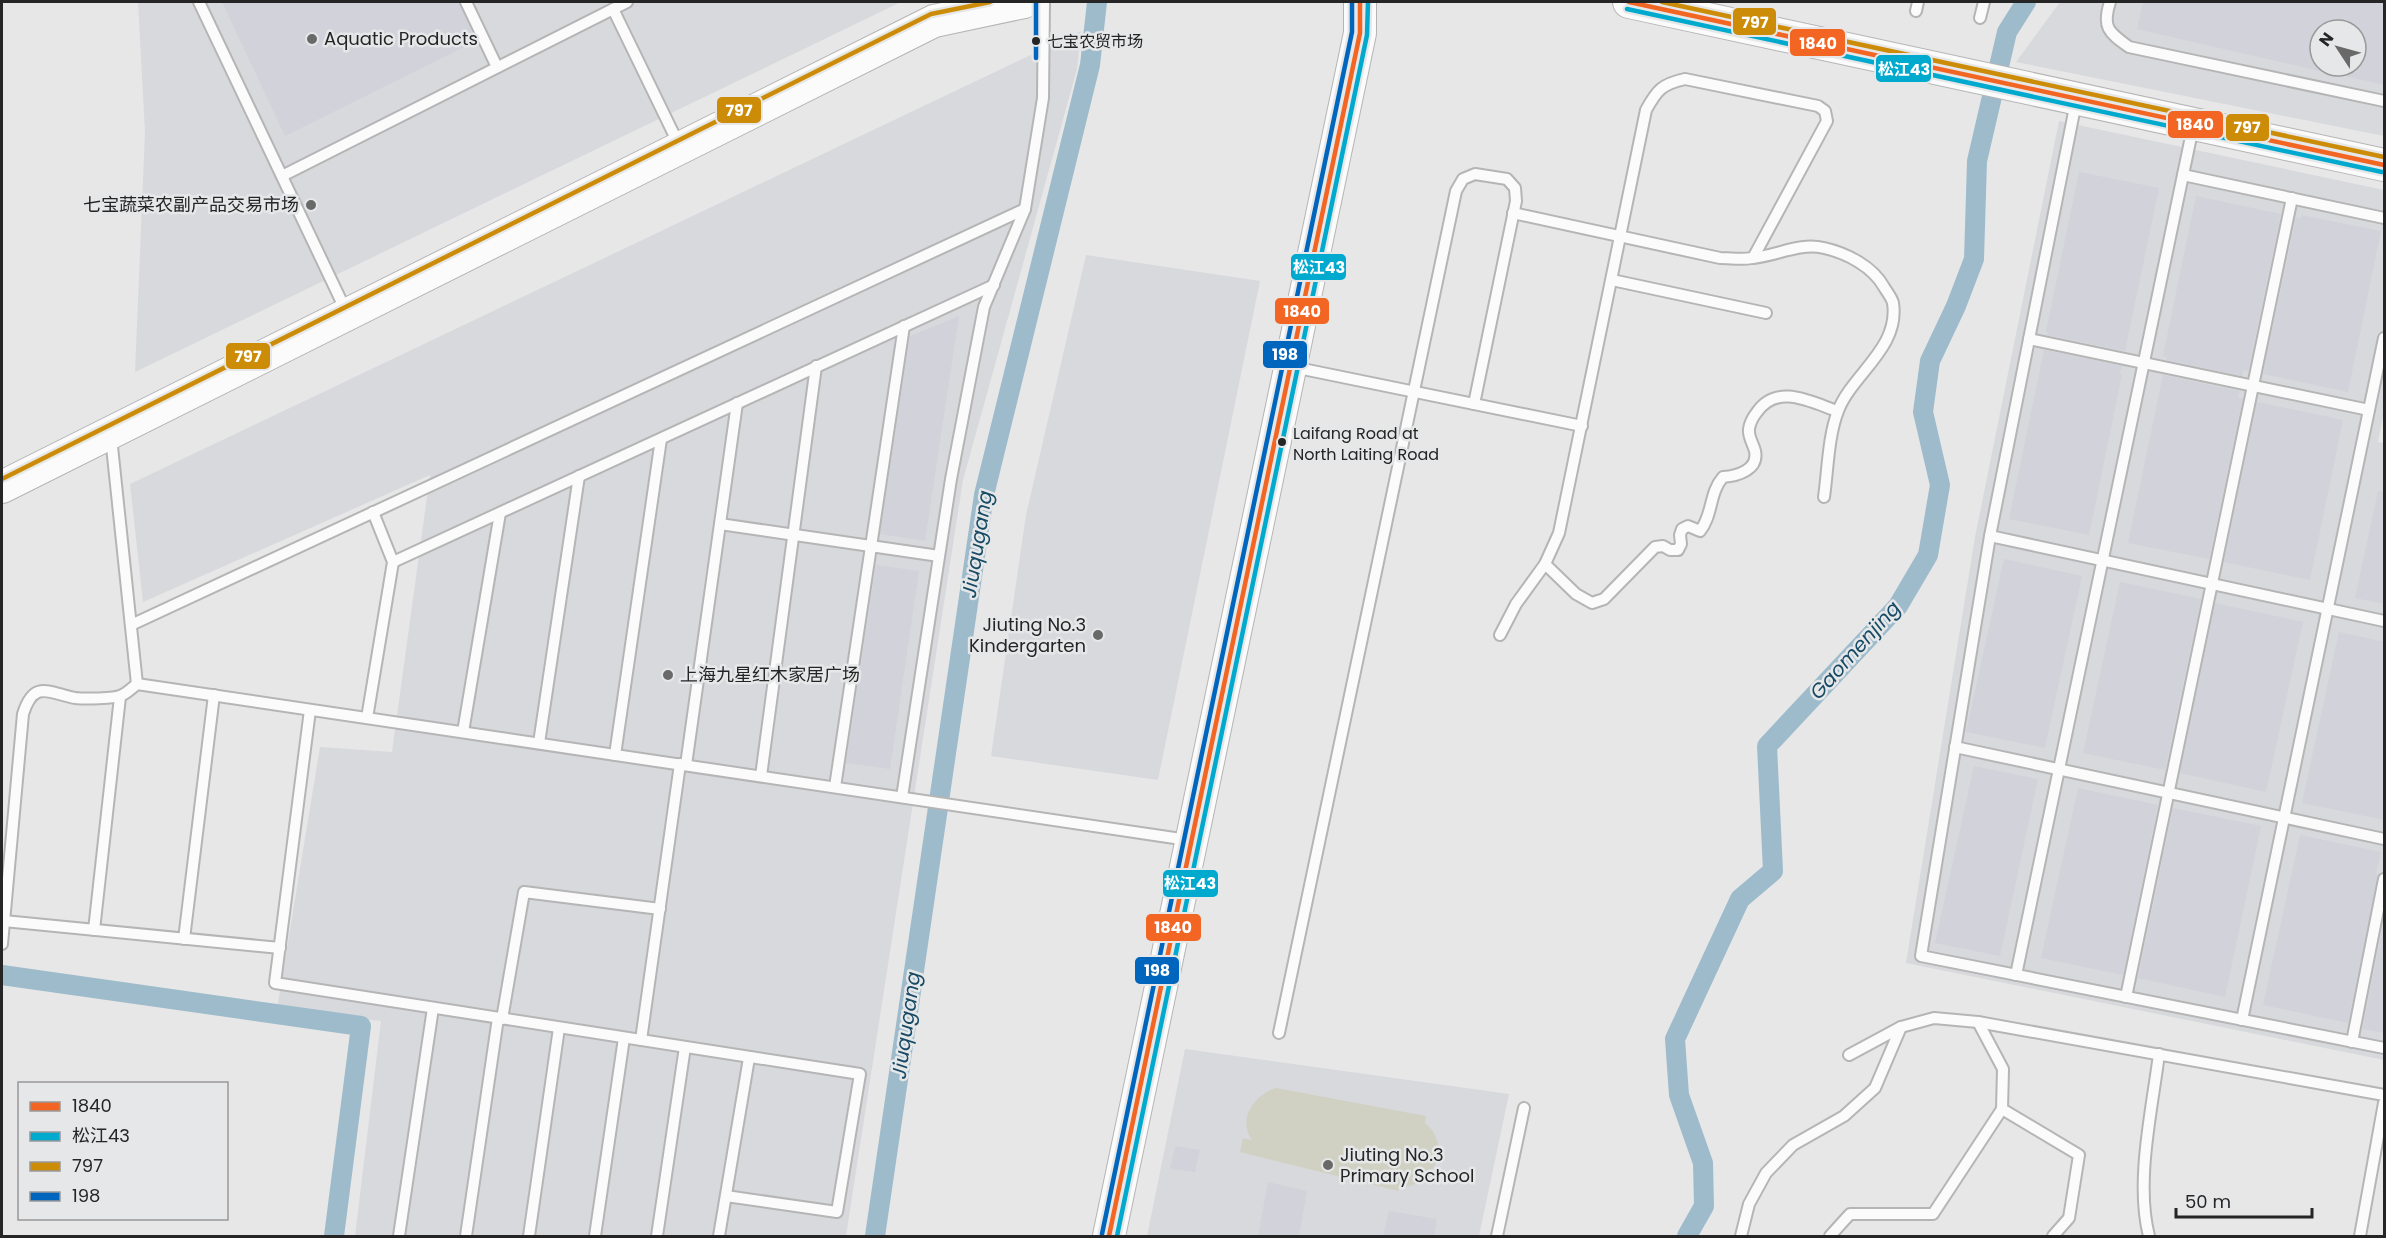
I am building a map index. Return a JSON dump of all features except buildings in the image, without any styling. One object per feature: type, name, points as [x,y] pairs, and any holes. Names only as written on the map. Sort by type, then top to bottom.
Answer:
[{"type":"street","points":[[1108,1236],[1360,33],[1360,2]]},
{"type":"street","points":[[2,487],[934,21],[1004,4]]},
{"type":"street","points":[[1649,4],[2385,165]]},
{"type":"lane","points":[[199,2],[347,314]]},
{"type":"lane","points":[[466,2],[497,67]]},
{"type":"lane","points":[[282,176],[627,2]]},
{"type":"lane","points":[[905,797],[951,479],[984,307],[1025,209],[1044,98],[1044,2]]},
{"type":"lane","points":[[1980,18],[1984,2]]},
{"type":"lane","points":[[2110,2],[2105,18],[2111,34],[2129,47],[2385,101]]},
{"type":"lane","points":[[613,9],[681,148]]},
{"type":"lane","points":[[1500,634],[1516,604],[1545,564],[1559,533],[1647,110],[1656,93],[1668,83],[1684,79],[1818,106],[1825,111],[1827,121],[1753,258]]},
{"type":"lane","points":[[2077,99],[1990,536],[1920,956],[2385,1048]]},
{"type":"lane","points":[[2016,975],[2193,124]]},
{"type":"lane","points":[[1279,1033],[1456,191],[1463,179],[1475,174],[1507,179],[1515,188],[1513,213],[1474,404]]},
{"type":"lane","points":[[2182,176],[2385,218]]},
{"type":"lane","points":[[2126,997],[2292,198]]},
{"type":"lane","points":[[131,625],[1025,209]]},
{"type":"lane","points":[[1513,213],[1720,258],[1753,258],[1804,246],[1825,248],[1859,262],[1879,278],[1893,302],[1891,330],[1879,353],[1843,400],[1838,411],[1832,434],[1824,497]]},
{"type":"lane","points":[[1612,280],[1766,313]]},
{"type":"lane","points":[[393,562],[993,285]]},
{"type":"lane","points":[[835,787],[904,326]]},
{"type":"lane","points":[[2242,1020],[2385,338]]},
{"type":"lane","points":[[2029,339],[2369,410]]},
{"type":"lane","points":[[761,776],[816,366]]},
{"type":"lane","points":[[1290,367],[1581,426]]},
{"type":"lane","points":[[1545,564],[1576,594],[1592,603],[1604,599],[1655,548],[1663,546],[1670,550],[1678,550],[1682,544],[1680,535],[1682,529],[1688,526],[1700,531],[1705,525],[1716,485],[1723,477],[1737,476],[1746,471],[1752,463],[1756,453],[1749,430],[1752,419],[1762,405],[1775,396],[1794,396],[1838,411]]},
{"type":"lane","points":[[641,1040],[737,403]]},
{"type":"lane","points":[[110,432],[137,684]]},
{"type":"lane","points":[[615,755],[661,439]]},
{"type":"lane","points":[[539,743],[579,476]]},
{"type":"lane","points":[[367,718],[393,562],[373,513]]},
{"type":"lane","points":[[463,732],[500,513]]},
{"type":"lane","points":[[720,524],[939,556]]},
{"type":"lane","points":[[1990,536],[2385,621]]},
{"type":"lane","points":[[2,944],[23,714],[27,702],[34,694],[43,690],[76,698],[120,697],[137,684],[1191,840]]},
{"type":"lane","points":[[184,939],[214,695]]},
{"type":"lane","points":[[94,930],[120,697]]},
{"type":"lane","points":[[310,710],[275,983],[860,1074],[837,1212],[726,1196]]},
{"type":"lane","points":[[1955,747],[2385,839]]},
{"type":"lane","points":[[2352,1042],[2385,879]]},
{"type":"lane","points":[[466,1236],[500,1018],[524,892],[660,909]]},
{"type":"lane","points":[[4,921],[280,948]]},
{"type":"lane","points":[[399,1236],[434,1008]]},
{"type":"lane","points":[[1849,1054],[1901,1028],[1934,1018],[1978,1022],[2385,1095]]},
{"type":"lane","points":[[1830,1236],[1850,1214],[1933,1214],[2002,1109],[2003,1069],[1978,1022]]},
{"type":"lane","points":[[529,1236],[559,1028]]},
{"type":"lane","points":[[1741,1236],[1749,1204],[1766,1173],[1793,1145],[1844,1116],[1875,1088],[1901,1028]]},
{"type":"lane","points":[[595,1236],[624,1038]]},
{"type":"lane","points":[[657,1236],[685,1047]]},
{"type":"lane","points":[[2149,1236],[2145,1220],[2143,1185],[2159,1054]]},
{"type":"lane","points":[[719,1236],[749,1058]]},
{"type":"lane","points":[[2360,1236],[2385,1102]]},
{"type":"lane","points":[[1497,1236],[1524,1108]]},
{"type":"lane","points":[[2002,1109],[2079,1155],[2070,1218],[2053,1236]]},
{"type":"shaded area","name":"七宝蔬菜农副产品交易市场","points":[[138,2],[901,2],[135,372],[145,132]]},
{"type":"shaded area","points":[[2060,2],[2384,2],[2384,136],[2016,62]]},
{"type":"shaded area","name":"上海九星红木家居广场","points":[[1081,31],[1077,69],[963,480],[846,1236],[355,1236],[381,1021],[277,1009],[320,747],[392,752],[430,475],[143,602],[130,484]]},
{"type":"shaded area","points":[[2059,121],[2384,190],[2384,412],[2378,442],[2384,443],[2384,1060],[1906,963],[1975,537]]},
{"type":"shaded area","name":"Jiuting No.3 Kindergarten","points":[[1086,255],[1260,281],[1158,780],[991,756],[1026,515]]},
{"type":"shaded area","name":"Jiuting No.3 Primary School","points":[[1185,1049],[1509,1094],[1479,1236],[1147,1236]]},
{"type":"shaded area","points":[[1276,1088],[1426,1116],[1425,1123],[1433,1132],[1438,1143],[1435,1164],[1430,1173],[1421,1181],[1411,1186],[1399,1187],[1398,1191],[1240,1152],[1243,1138],[1252,1140],[1246,1124],[1250,1109],[1261,1096]]},
{"type":"waterway","name":"Jiuqugang","points":[[875,1236],[984,495],[1090,65],[1097,2]]},
{"type":"waterway","name":"Gaomenjing","points":[[1687,1236],[1704,1206],[1703,1163],[1679,1095],[1675,1039],[1740,899],[1773,871],[1767,746],[1898,606],[1928,555],[1940,485],[1923,412],[1930,361],[1956,306],[1974,259],[1977,161],[2007,32],[2026,2]]},
{"type":"waterway","points":[[2,975],[361,1026],[334,1236]]},
{"type":"transit line","name":"797","points":[[2,479],[931,14],[990,2]]},
{"type":"transit line","name":"198","points":[[1036,2],[1036,58]]},
{"type":"transit line","name":"198","points":[[1102,1234],[1352,32],[1352,2]]},
{"type":"transit line","name":"1840","points":[[1109,1236],[1360,33],[1360,2]]},
{"type":"transit line","name":"松江43","points":[[1117,1236],[1367,35],[1368,2]]},
{"type":"transit line","name":"1840","points":[[1629,2],[2384,165]]},
{"type":"transit line","name":"797","points":[[1662,2],[2384,157]]},
{"type":"transit line","name":"松江43","points":[[1627,9],[2382,172]]},
{"type":"place","name":"Aquatic Products","points":[[312,39]]},
{"type":"place","name":"七宝农贸市场","points":[[1036,41]]},
{"type":"place","name":"七宝蔬菜农副产品交易市场","points":[[311,205]]},
{"type":"place","name":"Laifang Road at North Laiting Road","points":[[1282,442]]},
{"type":"place","name":"Jiuting No.3 Kindergarten","points":[[1098,635]]},
{"type":"place","name":"上海九星红木家居广场","points":[[668,675]]},
{"type":"place","name":"Jiuting No.3 Primary School","points":[[1328,1165]]}]
